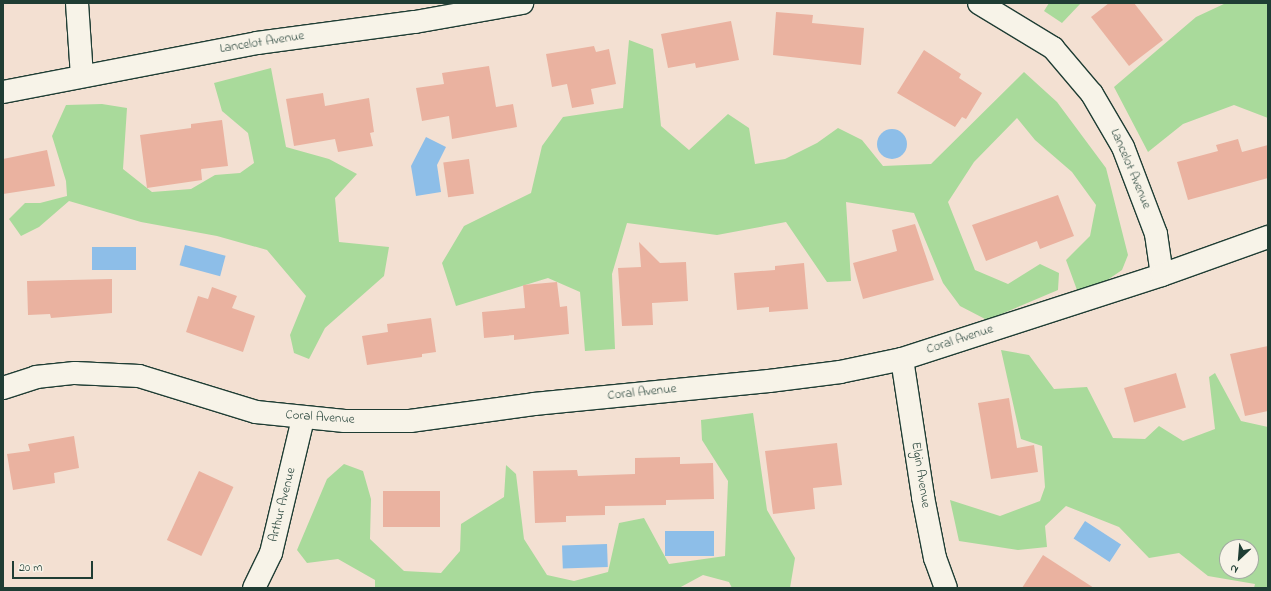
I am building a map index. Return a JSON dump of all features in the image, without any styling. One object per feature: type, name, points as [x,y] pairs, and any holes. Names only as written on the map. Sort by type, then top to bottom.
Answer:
[{"type":"street","points":[[77,3],[82,76]]},
{"type":"street","name":"Lancelot Avenue","points":[[3,92],[257,43],[416,22],[522,3]]},
{"type":"street","name":"Lancelot Avenue","points":[[979,3],[1053,48],[1092,94],[1126,154],[1156,234],[1162,275]]},
{"type":"street","name":"Coral Avenue","points":[[3,388],[36,377],[75,373],[139,376],[256,412],[304,419],[410,421],[534,404],[769,381],[840,372],[902,359],[1162,275],[1268,237]]},
{"type":"street","name":"Elgin Avenue","points":[[902,359],[923,497],[935,558],[946,588]]},
{"type":"street","name":"Arthur Avenue","points":[[254,588],[271,553],[304,419]]},
{"type":"green space","points":[[1049,3],[1081,3],[1062,23],[1044,11]]},
{"type":"green space","points":[[1226,3],[1268,3],[1268,118],[1234,105],[1183,124],[1148,152],[1114,87],[1196,17]]},
{"type":"green space","points":[[629,40],[653,49],[661,126],[689,150],[728,114],[749,128],[755,164],[785,159],[817,143],[838,128],[862,140],[883,166],[931,164],[1024,72],[1057,102],[1106,168],[1128,255],[1122,270],[1097,287],[1077,290],[1066,260],[1090,236],[1096,205],[1072,172],[1035,140],[1017,118],[974,162],[948,202],[975,270],[1008,284],[1040,264],[1059,273],[1058,290],[987,320],[960,306],[943,283],[914,213],[846,202],[851,281],[827,282],[786,222],[717,235],[627,223],[612,274],[615,349],[585,351],[580,292],[548,278],[456,306],[442,263],[464,226],[531,193],[542,146],[563,117],[623,108]]},
{"type":"green space","points":[[271,68],[286,147],[329,159],[357,174],[335,198],[339,242],[389,247],[384,276],[325,328],[309,359],[294,353],[290,335],[306,296],[267,250],[217,236],[141,222],[69,201],[39,227],[21,236],[9,219],[25,203],[40,203],[67,196],[66,181],[52,136],[66,105],[102,104],[127,108],[123,169],[152,192],[191,189],[215,175],[240,173],[254,163],[248,133],[222,111],[214,83]]},
{"type":"green space","points":[[1001,350],[1029,355],[1054,389],[1087,387],[1113,438],[1145,439],[1159,426],[1183,441],[1215,429],[1209,377],[1215,373],[1241,421],[1268,427],[1268,588],[1254,588],[1255,584],[1226,579],[1259,579],[1259,539],[1219,539],[1219,578],[1208,576],[1179,553],[1149,558],[1119,527],[1066,506],[1045,526],[1047,547],[1018,550],[959,541],[950,500],[1000,516],[1040,501],[1045,487],[1042,446],[1021,439]]},
{"type":"green space","points":[[753,413],[767,510],[795,558],[790,588],[732,588],[729,582],[703,575],[679,588],[375,588],[375,580],[338,559],[307,563],[297,550],[327,479],[344,464],[363,471],[371,499],[370,539],[404,571],[441,573],[460,551],[461,524],[504,497],[506,465],[516,474],[524,539],[547,575],[574,581],[608,572],[619,523],[644,518],[669,564],[725,556],[728,481],[702,440],[701,420]]},
{"type":"water","points":[[892,129],[903,133],[907,144],[903,155],[892,159],[881,155],[877,144],[881,133]]},
{"type":"water","points":[[426,137],[446,147],[437,165],[441,192],[416,196],[411,166]]},
{"type":"water","points":[[185,245],[226,256],[220,276],[180,265]]},
{"type":"water","points":[[92,247],[136,247],[136,270],[92,270]]},
{"type":"water","points":[[1085,521],[1121,544],[1110,562],[1074,539]]},
{"type":"water","points":[[665,531],[714,531],[714,556],[665,556]]},
{"type":"water","points":[[607,544],[608,567],[563,569],[562,546]]},
{"type":"building","points":[[1109,3],[1134,3],[1163,40],[1129,66],[1091,17]]},
{"type":"building","points":[[776,12],[813,15],[812,23],[864,28],[861,65],[773,55]]},
{"type":"building","points":[[731,21],[739,60],[696,68],[695,63],[668,68],[661,34]]},
{"type":"building","points":[[594,46],[596,52],[609,49],[616,84],[591,89],[594,104],[572,108],[567,84],[552,87],[546,54]]},
{"type":"building","points":[[924,50],[961,74],[959,78],[982,93],[966,119],[962,117],[955,127],[897,93]]},
{"type":"building","points":[[489,66],[496,107],[513,104],[517,127],[452,139],[449,116],[422,121],[416,88],[444,84],[442,73]]},
{"type":"building","points":[[323,93],[325,106],[369,98],[374,132],[370,133],[373,146],[338,152],[335,139],[294,146],[286,99]]},
{"type":"building","points":[[222,120],[228,166],[201,169],[202,180],[147,188],[140,135],[191,128],[191,124]]},
{"type":"building","points":[[1238,139],[1242,152],[1268,145],[1268,178],[1188,200],[1177,162],[1218,151],[1216,145]]},
{"type":"building","points":[[47,150],[55,186],[3,194],[3,159]]},
{"type":"building","points":[[469,159],[474,194],[448,197],[443,163]]},
{"type":"building","points":[[1058,195],[1074,236],[1040,249],[1037,241],[986,261],[972,225]]},
{"type":"building","points":[[915,224],[934,280],[863,299],[853,263],[897,251],[892,230]]},
{"type":"building","points":[[639,242],[660,263],[686,262],[688,301],[652,303],[653,325],[622,326],[618,268],[641,267]]},
{"type":"building","points":[[804,263],[808,309],[769,312],[769,307],[737,310],[734,273],[775,270],[775,266]]},
{"type":"building","points":[[112,279],[112,313],[51,318],[50,314],[28,315],[27,281]]},
{"type":"building","points":[[557,282],[560,307],[567,306],[569,334],[514,340],[514,335],[484,338],[482,312],[525,308],[523,285]]},
{"type":"building","points":[[212,287],[237,296],[232,308],[255,316],[243,352],[186,332],[198,296],[208,299]]},
{"type":"building","points":[[431,318],[436,352],[422,354],[422,357],[367,365],[362,336],[388,332],[387,324]]},
{"type":"building","points":[[1268,346],[1268,411],[1245,416],[1230,354]]},
{"type":"building","points":[[1176,373],[1186,408],[1134,422],[1124,388]]},
{"type":"building","points":[[1009,398],[1017,448],[1034,445],[1038,472],[991,479],[978,403]]},
{"type":"building","points":[[74,436],[79,468],[54,473],[55,483],[13,490],[7,454],[30,451],[28,444]]},
{"type":"building","points":[[837,443],[842,485],[813,488],[815,509],[773,514],[765,451]]},
{"type":"building","points":[[680,457],[680,464],[713,463],[714,499],[666,500],[666,505],[605,506],[605,515],[566,516],[566,522],[535,523],[533,471],[577,470],[578,476],[635,474],[635,458]]},
{"type":"building","points":[[199,471],[233,487],[201,556],[167,540]]},
{"type":"building","points":[[383,491],[440,491],[440,527],[383,527]]},
{"type":"building","points":[[1043,555],[1094,588],[1022,588]]}]
